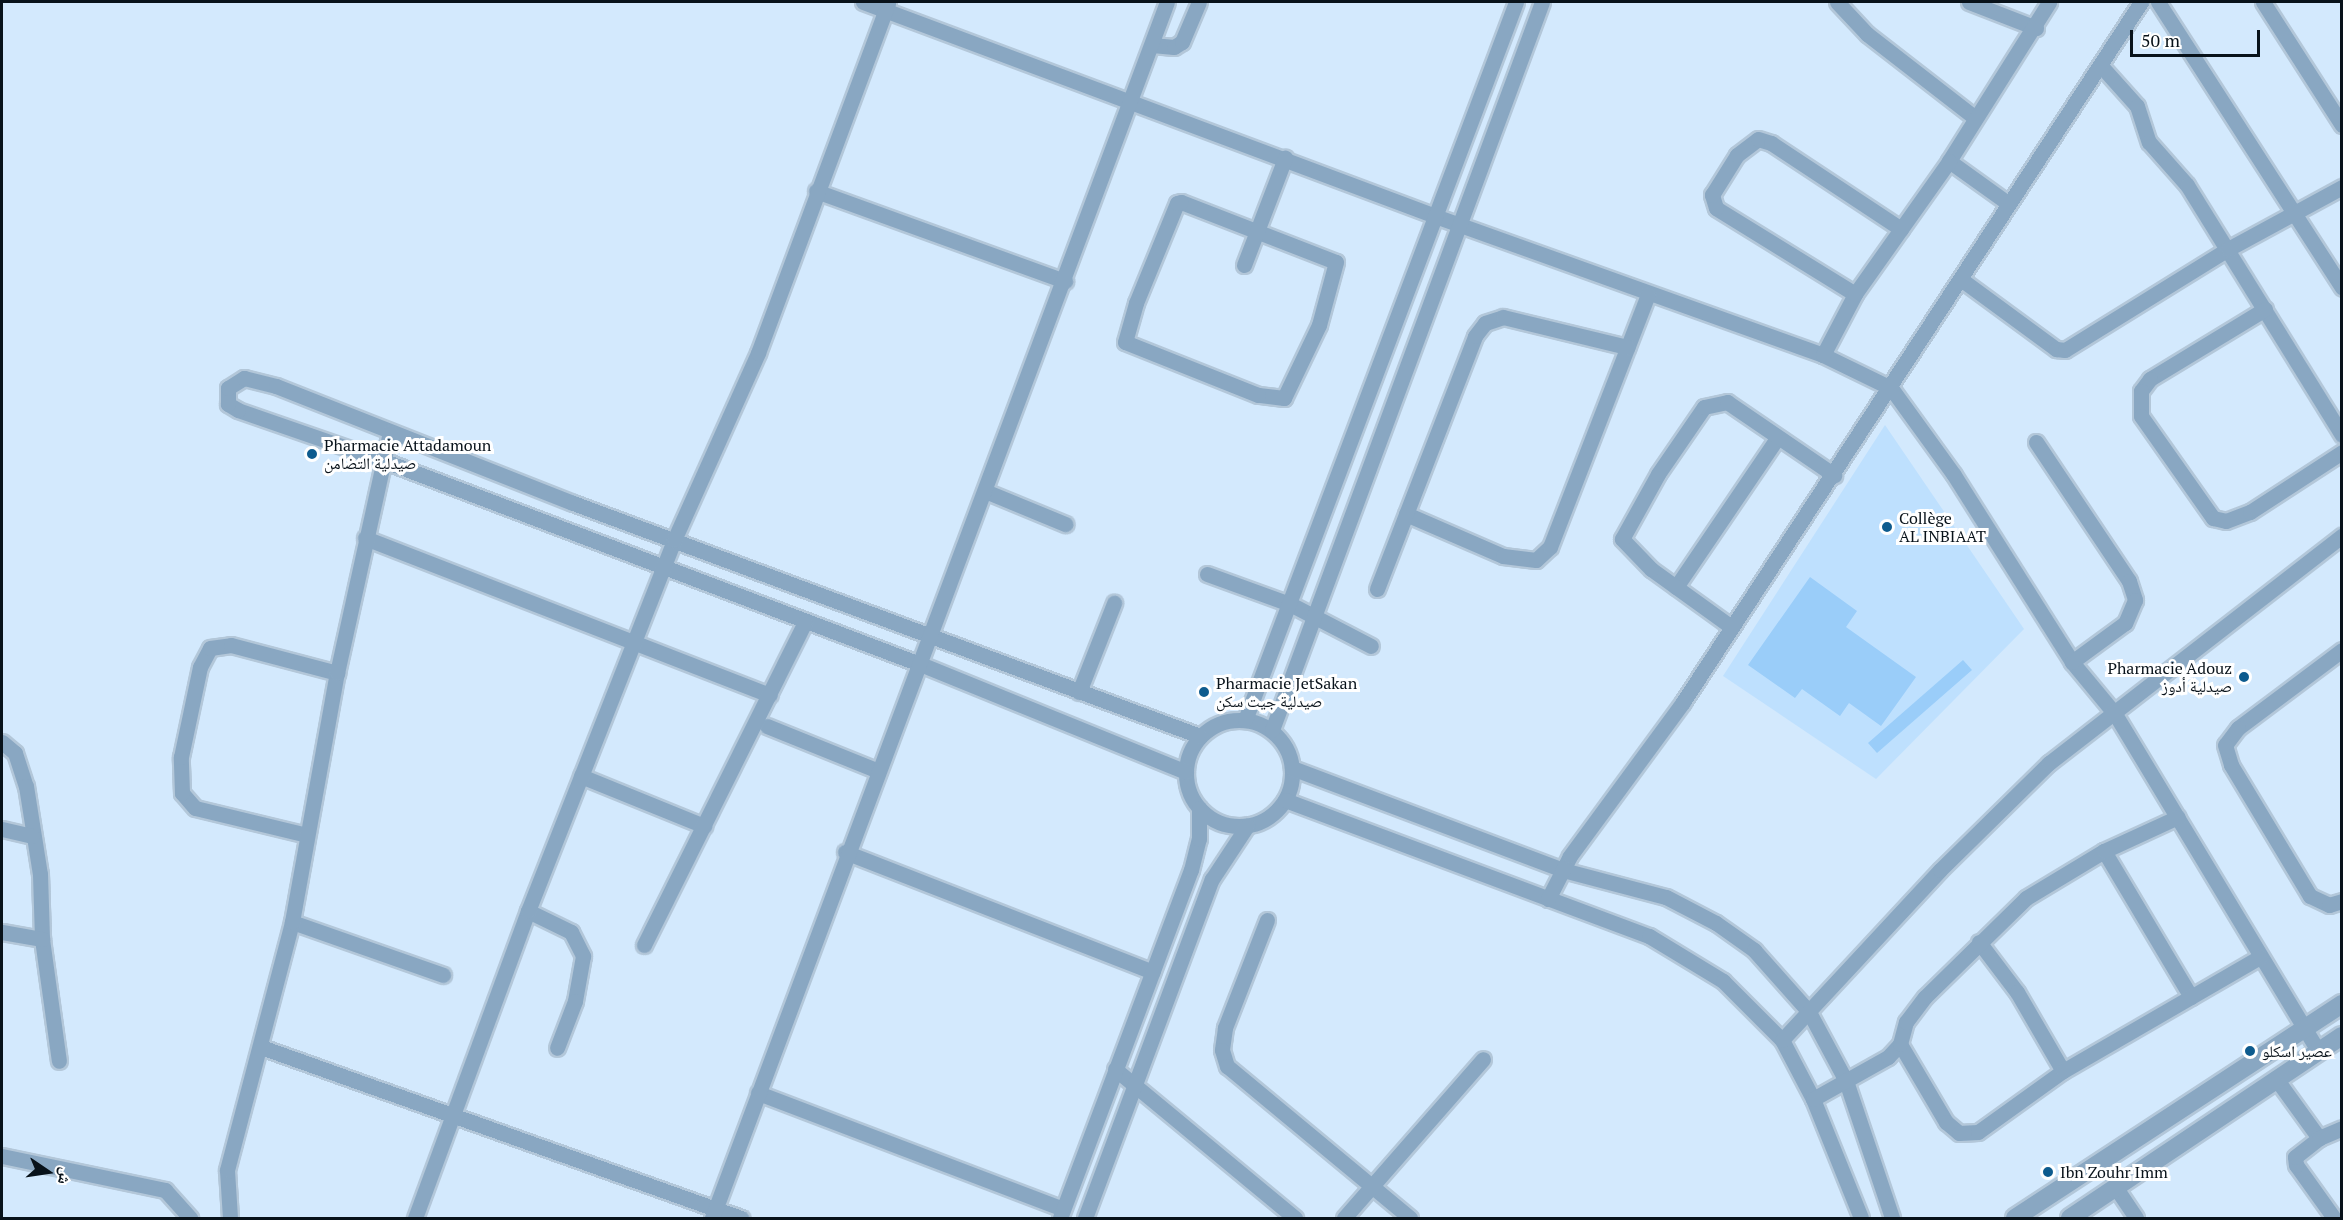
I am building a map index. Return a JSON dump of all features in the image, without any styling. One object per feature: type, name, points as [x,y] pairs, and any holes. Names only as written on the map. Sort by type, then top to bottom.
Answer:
[{"type":"street","points":[[863,2],[886,6],[1132,102],[1459,225],[1823,356],[1892,388],[1954,475],[2072,662],[2115,714],[2318,1051]]},
{"type":"street","points":[[714,1214],[845,852],[1065,281],[1167,2]]},
{"type":"street","points":[[1152,45],[1174,47],[1182,42],[1199,2]]},
{"type":"street","points":[[1245,720],[1516,2]]},
{"type":"street","points":[[1272,730],[1542,2]]},
{"type":"street","points":[[1837,2],[1866,34],[1974,117]]},
{"type":"street","points":[[1969,2],[2036,28]]},
{"type":"street","points":[[1823,356],[1855,294],[1949,161],[1974,117],[2036,28],[2049,2]]},
{"type":"street","points":[[1548,899],[1563,870],[1683,702],[1730,626],[1892,388],[2009,204],[2102,67],[2141,2]]},
{"type":"street","points":[[2158,2],[2342,288]]},
{"type":"street","points":[[2264,2],[2342,125]]},
{"type":"street","points":[[415,1218],[528,911],[674,540],[758,353],[886,6]]},
{"type":"street","points":[[2102,67],[2137,106],[2149,142],[2187,185],[2342,435]]},
{"type":"street","points":[[1855,294],[1716,208],[1712,195],[1732,163],[1758,139],[1771,143],[1901,229]]},
{"type":"street","points":[[1244,265],[1285,158]]},
{"type":"street","points":[[1949,161],[2009,204]]},
{"type":"street","points":[[1962,280],[2049,344],[2065,350],[2228,249],[2342,188]]},
{"type":"street","points":[[816,191],[1065,281]]},
{"type":"street","points":[[1177,203],[1258,228],[1337,266],[1319,325],[1288,394],[1278,398],[1258,395],[1127,344],[1136,303],[1177,203]]},
{"type":"street","points":[[1406,514],[1503,556],[1536,560],[1550,547],[1648,294]]},
{"type":"street","points":[[2265,309],[2150,379],[2141,391],[2141,416],[2213,518],[2226,521],[2250,512],[2342,452]]},
{"type":"street","points":[[1377,589],[1475,336],[1485,323],[1503,317],[1627,347]]},
{"type":"street","points":[[1186,772],[917,663],[663,569],[382,460],[238,410],[226,396],[235,380],[259,381],[573,503],[1200,736]]},
{"type":"street","points":[[1730,626],[1676,587],[1622,539],[1658,474],[1711,404],[1735,406],[1834,474]]},
{"type":"street","points":[[230,1218],[227,1170],[292,922],[337,673],[390,432]]},
{"type":"street","points":[[1676,587],[1778,437]]},
{"type":"street","points":[[2036,442],[2129,581],[2135,600],[2125,623],[2072,662]]},
{"type":"street","points":[[985,491],[1065,524]]},
{"type":"street","points":[[562,530],[573,503]]},
{"type":"street","points":[[1782,1040],[1940,870],[2049,763],[2342,536]]},
{"type":"street","points":[[365,538],[633,644],[770,695]]},
{"type":"street","points":[[1207,574],[1290,604],[1371,646]]},
{"type":"street","points":[[1079,692],[1114,603]]},
{"type":"street","points":[[644,945],[806,622]]},
{"type":"street","points":[[307,835],[195,808],[182,793],[181,757],[200,667],[210,648],[231,645],[337,673]]},
{"type":"street","points":[[2342,650],[2238,728],[2225,745],[2231,765],[2310,896],[2329,905],[2342,901]]},
{"type":"street","points":[[758,1093],[1061,1214],[1196,855],[1199,808],[1186,772],[1200,736],[1228,720],[1245,720],[1272,730],[1286,747],[1292,768],[1285,800],[1262,821],[1247,826],[1213,820],[1199,808]]},
{"type":"street","points":[[767,726],[876,770]]},
{"type":"street","points":[[2,742],[15,753],[21,768],[42,884],[42,939],[59,1061]]},
{"type":"street","points":[[1292,768],[1563,870],[1666,897],[1716,923],[1785,979],[1809,1012],[1846,1081],[1892,1218]]},
{"type":"street","points":[[581,776],[704,826]]},
{"type":"street","points":[[1285,800],[1548,899],[1689,957],[1723,981],[1782,1040],[1813,1099],[1861,1218]]},
{"type":"street","points":[[1813,1099],[1846,1081],[1900,1044],[1912,1014],[1979,942],[2026,898],[2104,851],[2178,817]]},
{"type":"street","points":[[1085,1218],[1212,879],[1247,826]]},
{"type":"street","points":[[2,829],[32,836]]},
{"type":"street","points":[[2104,851],[2191,997]]},
{"type":"street","points":[[845,852],[1152,972]]},
{"type":"street","points":[[528,911],[571,932],[583,956],[574,1001],[558,1048]]},
{"type":"street","points":[[1267,920],[1225,1028],[1222,1050],[1227,1066],[1271,1107],[1410,1218]]},
{"type":"street","points":[[292,922],[443,975]]},
{"type":"street","points":[[2,932],[42,939]]},
{"type":"street","points":[[1979,942],[2017,992],[2063,1071]]},
{"type":"street","points":[[1900,1044],[1946,1122],[1959,1133],[1978,1132],[1995,1123],[2063,1071],[2260,957]]},
{"type":"street","points":[[2014,1218],[2342,1004]]},
{"type":"street","points":[[2070,1218],[2342,1036]]},
{"type":"street","points":[[261,1047],[454,1113],[714,1214],[741,1218]]},
{"type":"street","points":[[1344,1218],[1483,1059]]},
{"type":"street","points":[[1115,1069],[1295,1218]]},
{"type":"street","points":[[2277,1080],[2319,1138]]},
{"type":"street","points":[[2334,1218],[2296,1165],[2298,1154],[2319,1138],[2342,1128]]},
{"type":"street","points":[[2,1156],[165,1190],[190,1218]]},
{"type":"street","points":[[2116,1188],[2136,1218]]},
{"type":"shaded area","name":"Collège AL INBIAAT","points":[[1885,425],[2024,629],[1876,779],[1723,676]]},
{"type":"shaded area","points":[[1810,577],[1857,611],[1846,627],[1916,677],[1881,726],[1849,703],[1840,716],[1802,689],[1795,698],[1748,665]]},
{"type":"shaded area","points":[[1963,660],[1972,670],[1877,753],[1868,743]]},
{"type":"place","name":"Pharmacie Attadamoun صيدلية التضامن","points":[[312,454]]},
{"type":"place","name":"Collège AL INBIAAT","points":[[1887,527]]},
{"type":"place","name":"Pharmacie Adouz صيدلية أدوز","points":[[2244,677]]},
{"type":"place","name":"Pharmacie JetSakan صيدلية جيت سكن","points":[[1204,692]]},
{"type":"place","name":"عصير اسكلو","points":[[2250,1051]]},
{"type":"place","name":"Ibn Zouhr Imm","points":[[2048,1172]]}]
